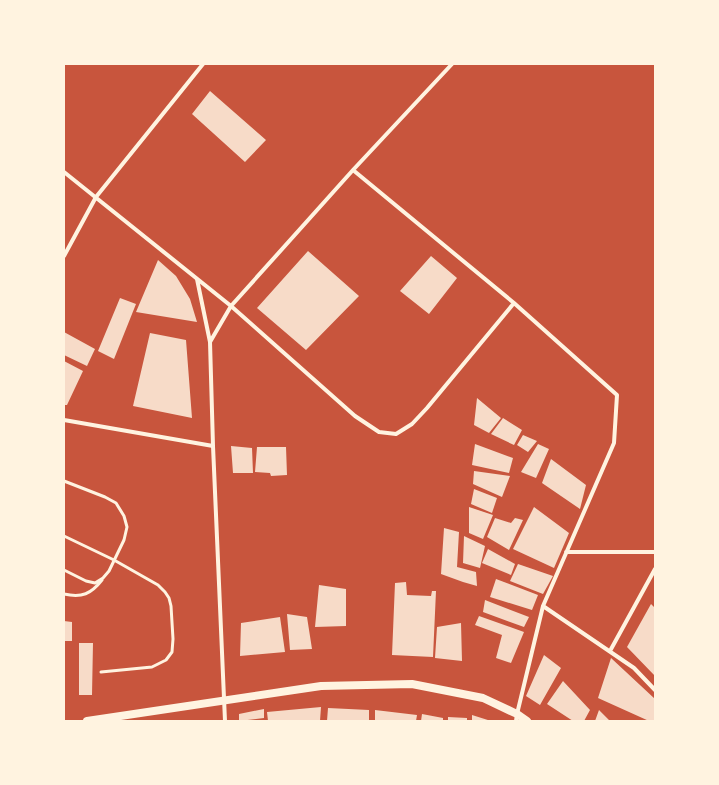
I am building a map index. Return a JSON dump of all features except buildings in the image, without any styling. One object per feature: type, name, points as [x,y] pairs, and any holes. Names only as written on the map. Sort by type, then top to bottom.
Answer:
[{"type":"main road","points":[[87,721],[321,686],[412,684],[483,698],[516,717],[527,721]]},
{"type":"street","points":[[64,256],[96,197],[203,64]]},
{"type":"street","points":[[210,342],[231,306],[353,170],[452,64]]},
{"type":"street","points":[[353,170],[514,303],[617,395],[614,443],[543,606],[516,717]]},
{"type":"street","points":[[64,172],[231,306],[355,416],[379,432],[396,434],[412,424],[514,303]]},
{"type":"street","points":[[197,279],[210,342],[223,701],[225,721]]},
{"type":"street","points":[[64,420],[213,446]]},
{"type":"street","points":[[566,552],[655,552]]},
{"type":"street","points":[[610,651],[655,569]]},
{"type":"street","points":[[543,606],[634,668],[655,690]]},
{"type":"lane","points":[[64,481],[116,504],[124,516],[127,526],[124,540],[109,571],[95,589],[84,594],[73,596],[64,594]]},
{"type":"lane","points":[[64,536],[114,560],[158,585],[165,592],[171,606],[173,639],[172,652],[166,660],[152,667],[101,672]]},
{"type":"lane","points":[[64,570],[86,581],[95,583],[103,578]]}]
